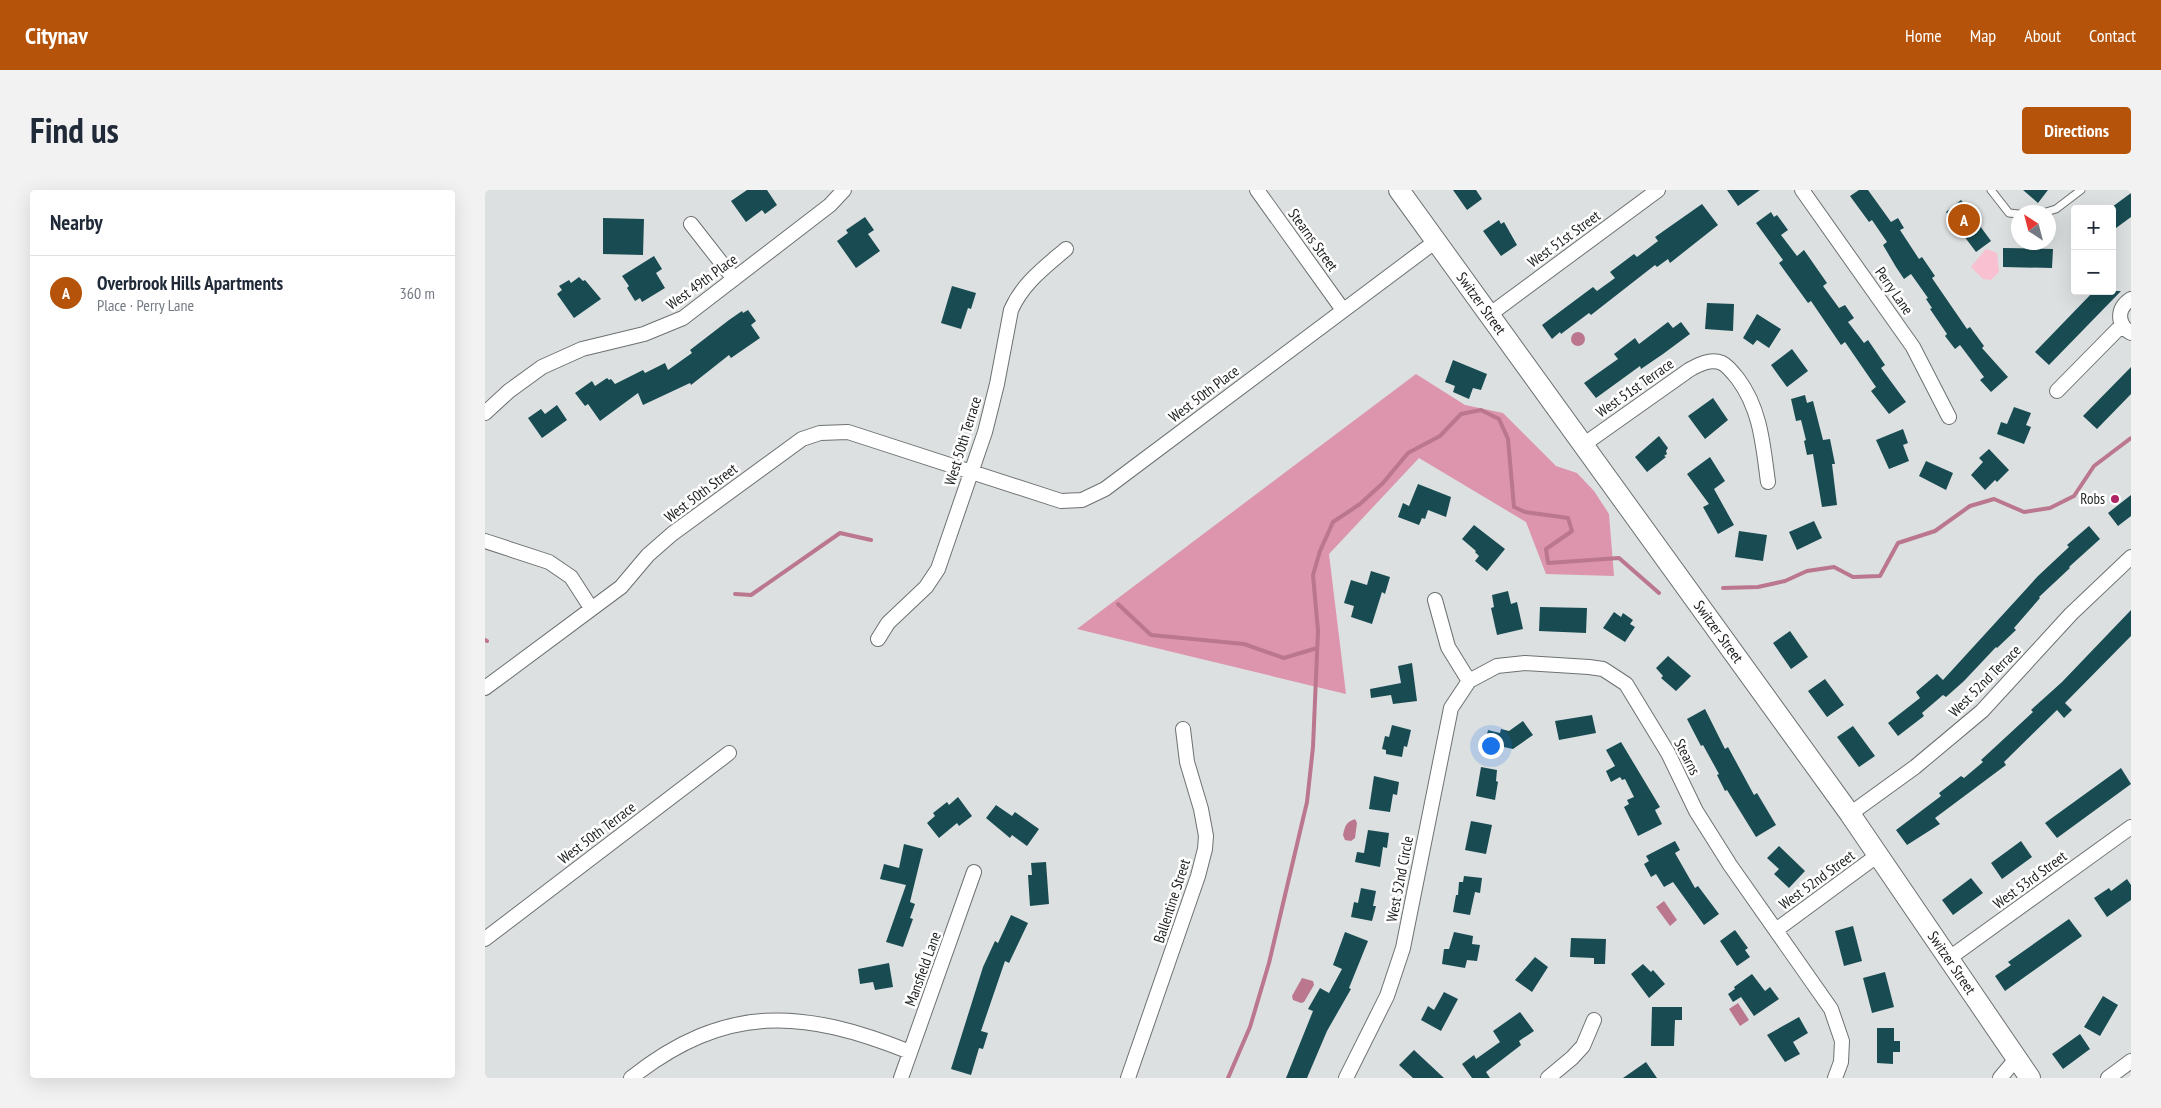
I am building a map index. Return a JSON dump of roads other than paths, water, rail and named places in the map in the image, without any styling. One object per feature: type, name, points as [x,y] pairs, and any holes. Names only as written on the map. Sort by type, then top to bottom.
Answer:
[{"type":"street","name":"West 49th Place","points":[[485,413],[509,391],[542,367],[582,349],[638,336],[668,326],[683,318],[830,205],[845,190]]},
{"type":"street","name":"Stearns Street","points":[[1257,190],[1343,310]]},
{"type":"street","name":"Switzer Street","points":[[1399,190],[1849,814],[2030,1078]]},
{"type":"street","name":"West 51st Street","points":[[1489,314],[1658,190]]},
{"type":"street","name":"Perry Lane","points":[[1802,190],[1913,347],[1949,417]]},
{"type":"street","points":[[691,224],[734,279]]},
{"type":"street","name":"West 50th Place","points":[[972,472],[1061,500],[1082,500],[1105,489],[1436,241]]},
{"type":"street","name":"West 50th Terrace","points":[[878,639],[888,623],[926,587],[938,569],[985,432],[997,384],[1011,310],[1023,288],[1066,249]]},
{"type":"street","points":[[2057,391],[2127,329],[2119,314],[2125,303],[2131,299]]},
{"type":"street","name":"West 51st Terrace","points":[[1583,445],[1689,370],[1708,361],[1721,363],[1732,372],[1749,397],[1762,434],[1768,482]]},
{"type":"street","name":"West 50th Street","points":[[485,688],[621,587],[647,555],[672,534],[802,439],[820,433],[849,432],[972,472]]},
{"type":"street","points":[[485,541],[549,562],[571,577],[591,608]]},
{"type":"street","name":"West 52nd Terrace","points":[[1849,814],[1915,767],[1982,711],[2071,614],[2131,558]]},
{"type":"street","points":[[1435,600],[1448,647],[1469,681]]},
{"type":"street","name":"Stearns","points":[[1469,681],[1497,666],[1525,664],[1568,665],[1603,669],[1626,684],[1668,753],[1696,811],[1730,865],[1831,1009],[1842,1041],[1841,1062],[1835,1078]]},
{"type":"street","name":"West 52nd Circle","points":[[1346,1078],[1387,996],[1403,948],[1447,722],[1451,708],[1469,681]]},
{"type":"street","name":"Ballentine Street","points":[[1128,1078],[1198,876],[1205,849],[1206,836],[1201,808],[1187,762],[1183,729]]},
{"type":"street","name":"West 50th Terrace","points":[[485,938],[729,753]]},
{"type":"street","name":"West 53rd Street","points":[[1948,959],[2131,827]]},
{"type":"street","name":"West 52nd Street","points":[[1776,930],[1878,855]]},
{"type":"street","name":"Mansfield Lane","points":[[901,1078],[974,872]]},
{"type":"street","points":[[631,1078],[670,1052],[705,1034],[737,1024],[760,1021],[792,1020],[828,1024],[910,1052]]},
{"type":"street","points":[[1548,1078],[1573,1058],[1583,1046],[1593,1020]]},
{"type":"street","points":[[2000,1078],[2016,1059]]},
{"type":"street","points":[[2108,1078],[2131,1061]]},
{"type":"lane","points":[[1991,190],[2011,213]]},
{"type":"lane","points":[[2056,209],[2078,191]]},
{"type":"waterway","points":[[1228,1078],[1250,1027],[1269,963],[1307,802],[1313,747],[1318,631],[1313,575],[1320,551],[1333,522],[1360,504],[1383,483],[1408,453],[1440,436],[1461,414],[1481,410],[1499,419],[1508,439],[1514,507],[1525,512],[1568,518],[1572,531],[1546,549],[1548,563],[1619,558],[1659,593]]},
{"type":"waterway","points":[[1723,588],[1758,587],[1785,581],[1807,571],[1834,567],[1853,577],[1880,576],[1898,543],[1935,531],[1970,506],[1994,499],[2024,512],[2050,508],[2074,496],[2094,466],[2131,438]]},
{"type":"waterway","points":[[735,594],[751,595],[840,533],[871,540]]},
{"type":"waterway","points":[[1118,604],[1151,635],[1244,644],[1284,658],[1317,648]]},
{"type":"place","name":"Overbrook Hills Apartments","points":[[1964,220]]},
{"type":"place","name":"Robs","points":[[2115,499]]}]
